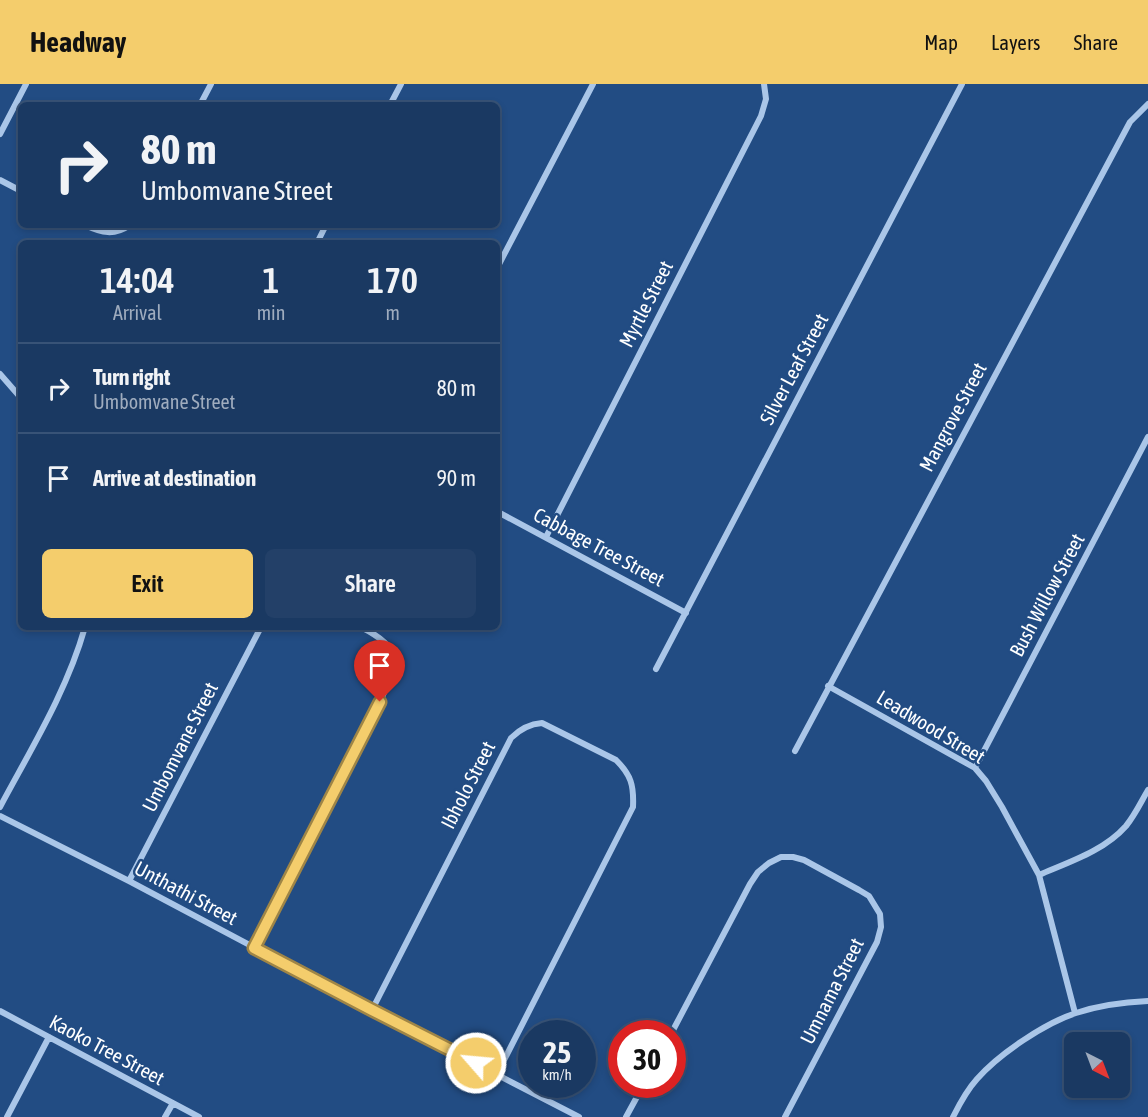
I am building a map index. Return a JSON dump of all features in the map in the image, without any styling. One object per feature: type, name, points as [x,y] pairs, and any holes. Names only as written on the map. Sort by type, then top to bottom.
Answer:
[{"type":"street","points":[[0,134],[26,84]]},
{"type":"street","points":[[202,102],[211,84]]},
{"type":"street","points":[[392,102],[401,84]]},
{"type":"street","points":[[500,262],[593,84]]},
{"type":"street","name":"Myrtle Street","points":[[546,537],[761,116],[766,99],[764,84]]},
{"type":"street","name":"Silver Leaf Street","points":[[656,669],[962,84]]},
{"type":"street","name":"Mangrove Street","points":[[795,751],[1130,122],[1148,104]]},
{"type":"street","points":[[0,180],[18,189]]},
{"type":"street","points":[[94,228],[106,232],[117,232],[124,228]]},
{"type":"street","points":[[0,374],[18,395]]},
{"type":"street","name":"Bush Willow Street","points":[[975,768],[1148,437]]},
{"type":"street","name":"Cabbage Tree Street","points":[[500,513],[686,613]]},
{"type":"street","points":[[0,807],[53,706],[78,652],[84,630]]},
{"type":"street","name":"Umbomvane Street","points":[[129,881],[259,630]]},
{"type":"street","points":[[254,948],[391,677],[394,661],[391,650],[386,643],[367,630]]},
{"type":"street","name":"Leadwood Street","points":[[828,686],[975,768],[986,782],[1040,875],[1075,1013]]},
{"type":"street","name":"Ibholo Street","points":[[372,1010],[511,738],[525,727],[542,723],[616,760],[632,783],[633,807],[497,1074]]},
{"type":"street","points":[[1040,875],[1100,848],[1113,838],[1127,825],[1148,789]]},
{"type":"street","name":"Unthathi Street","points":[[0,816],[129,881],[579,1117]]},
{"type":"street","name":"Umnama Street","points":[[677,1020],[750,884],[758,872],[769,863],[781,857],[804,860],[868,896],[880,914],[881,927],[877,942],[785,1117]]},
{"type":"street","points":[[953,1117],[961,1101],[978,1078],[1022,1041],[1075,1013],[1148,1000]]},
{"type":"street","name":"Kaoko Tree Street","points":[[0,1011],[199,1117]]},
{"type":"street","points":[[7,1117],[49,1037]]},
{"type":"street","points":[[626,1117],[636,1098]]},
{"type":"street","points":[[165,1117],[172,1103]]},
{"type":"route","points":[[380,702],[254,948],[476,1063]]}]
